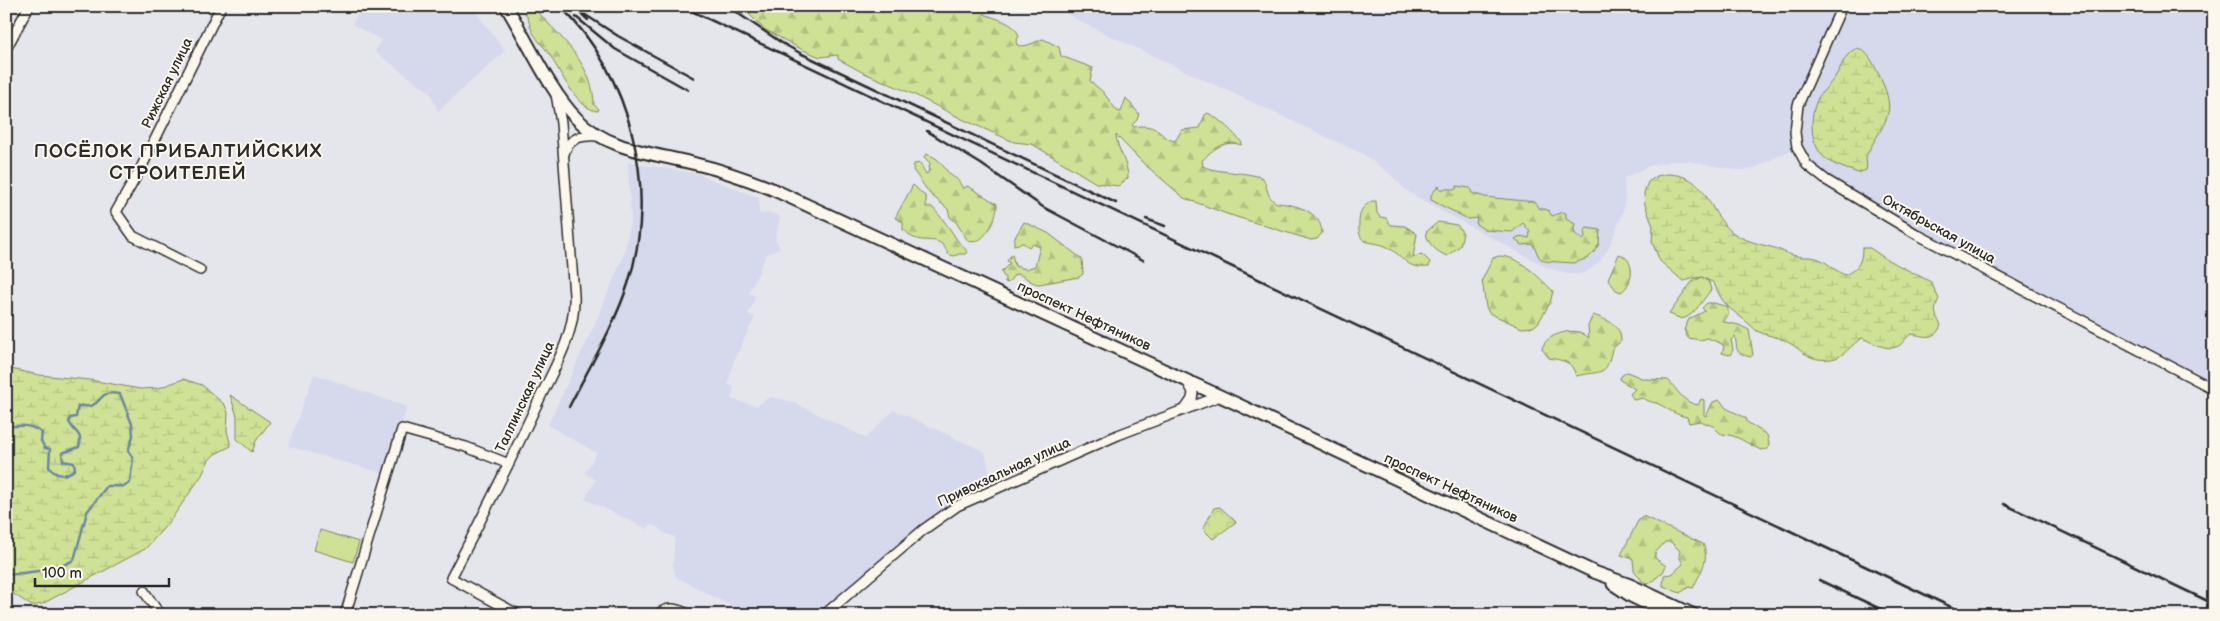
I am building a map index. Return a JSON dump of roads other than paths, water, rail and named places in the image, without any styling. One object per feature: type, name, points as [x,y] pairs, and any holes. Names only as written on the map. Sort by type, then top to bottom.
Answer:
[{"type":"main road","name":"проспект Нефтяников","points":[[506,6],[555,89],[575,117],[599,136],[626,148],[718,170],[772,189],[1220,396],[1594,572],[1630,585],[1694,615]]},
{"type":"main road","points":[[1594,572],[1631,596],[1670,615]]},
{"type":"street","points":[[6,49],[30,6]]},
{"type":"street","name":"Рижская улица","points":[[200,270],[133,236],[116,212],[153,144],[221,6]]},
{"type":"street","name":"Октябрьская улица","points":[[1842,6],[1798,105],[1795,132],[1797,147],[1807,165],[1826,180],[1918,235],[2214,389]]},
{"type":"street","name":"Таллинская улица","points":[[345,615],[402,429],[466,447],[509,464],[574,320],[575,301],[564,156],[555,89]]},
{"type":"street","points":[[564,156],[568,145],[576,138],[599,136]]},
{"type":"street","points":[[1186,408],[1192,399],[1193,392],[1187,381]]},
{"type":"street","name":"Привокзальная улица","points":[[824,615],[923,530],[958,506],[1042,467],[1220,396]]},
{"type":"street","points":[[509,464],[451,578],[519,615]]},
{"type":"street","points":[[144,591],[160,615]]},
{"type":"street","points":[[657,615],[662,610],[674,609],[690,615]]},
{"type":"waterway","points":[[6,390],[9,394],[6,405]]},
{"type":"waterway","points":[[6,427],[25,426],[42,433],[41,441],[45,448],[50,449],[49,467],[55,473],[61,475],[65,475],[75,469],[74,463],[63,461],[62,453],[79,447],[80,438],[69,422],[70,418],[76,417],[78,406],[90,406],[104,395],[120,394],[132,424],[133,436],[128,451],[133,458],[130,482],[125,486],[107,486],[87,512],[74,560],[55,569],[6,575]]},
{"type":"railway","points":[[560,6],[585,34],[605,66],[621,100],[633,136],[639,173],[641,210],[637,248],[628,284],[608,331],[569,407]]},
{"type":"railway","points":[[573,6],[588,20]]},
{"type":"railway","points":[[681,6],[1968,615]]},
{"type":"railway","points":[[727,6],[800,53],[1116,203]]},
{"type":"railway","points":[[584,14],[618,36],[694,78]]},
{"type":"railway","points":[[576,17],[615,49],[688,90]]},
{"type":"railway","points":[[927,131],[981,164],[1043,207],[1143,260]]},
{"type":"railway","points":[[1146,219],[1165,226]]},
{"type":"railway","points":[[2004,504],[2214,604]]},
{"type":"railway","points":[[1819,580],[1893,615]]},
{"type":"district","name":"ПОСЁЛОК ПРИБАЛТИЙСКИХ СТРОИТЕЛЕЙ","points":[[178,162]]}]
